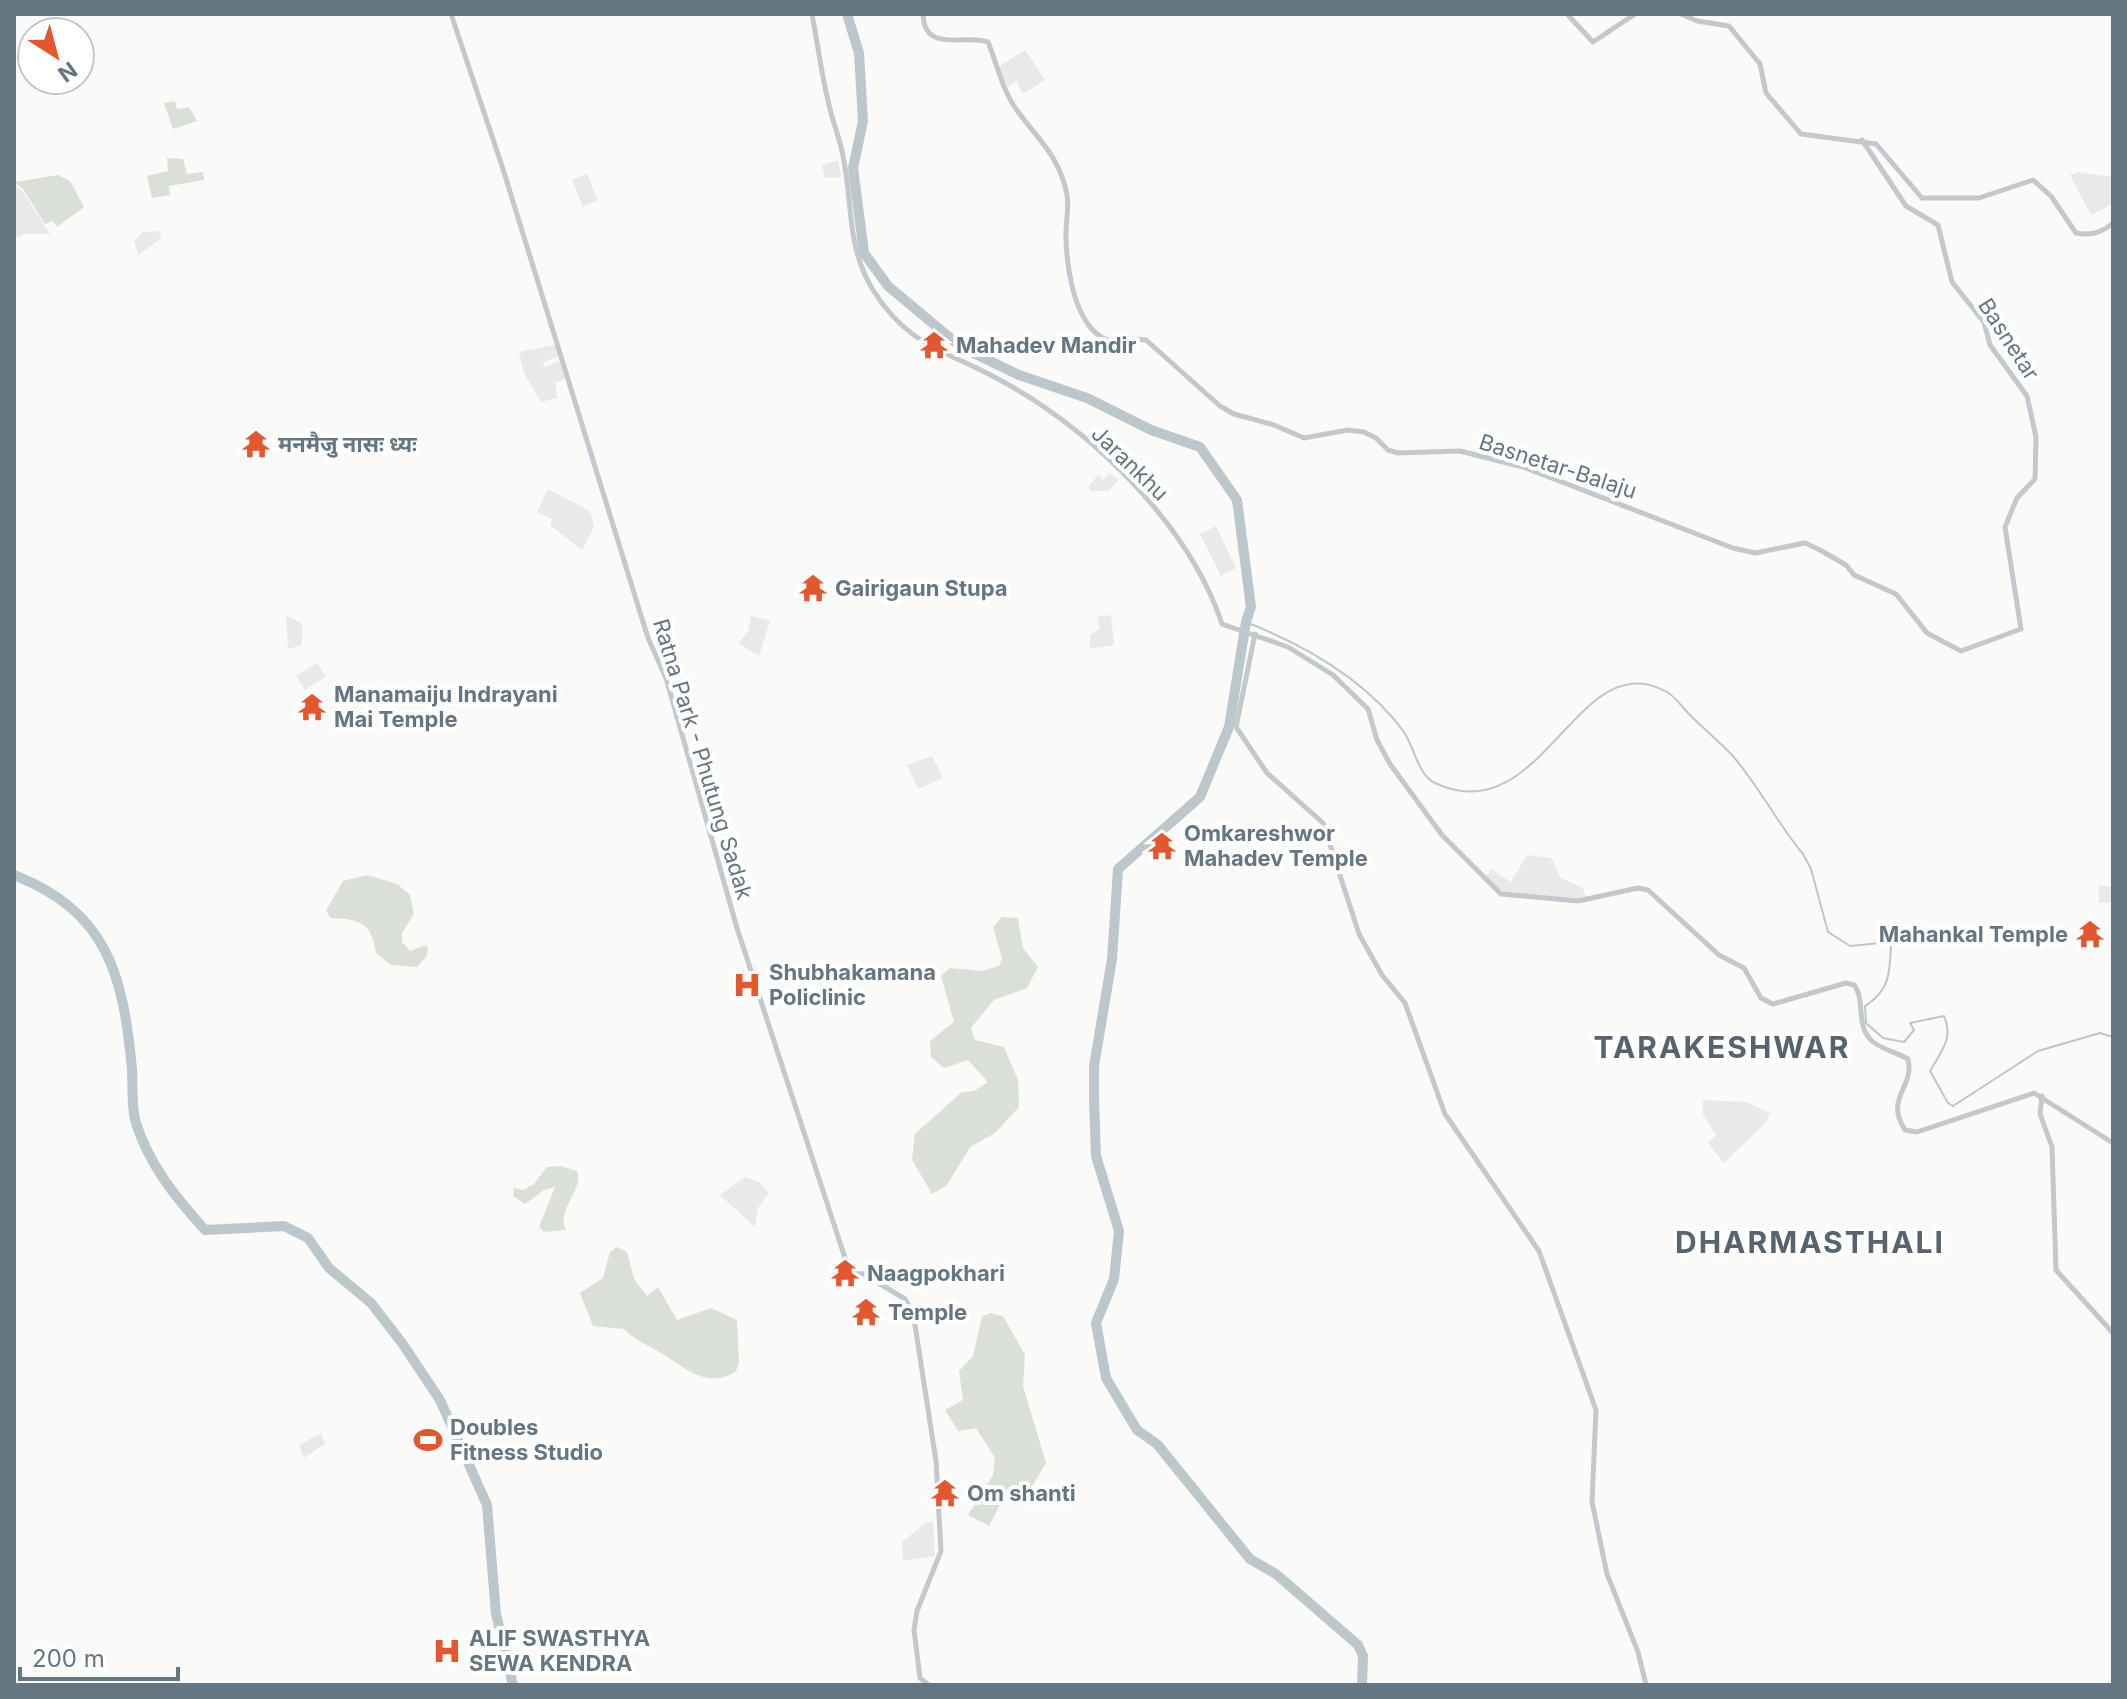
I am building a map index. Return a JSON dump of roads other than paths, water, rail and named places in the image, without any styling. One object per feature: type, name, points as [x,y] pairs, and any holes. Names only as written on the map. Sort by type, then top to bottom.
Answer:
[{"type":"street","name":"Ratna Park - Phutung Sadak","points":[[451,14],[503,169],[648,638],[666,678],[737,928],[847,1264],[911,1305],[936,1461],[941,1551],[924,1586],[914,1630],[920,1678],[929,1685]]},
{"type":"street","name":"Jarankhu","points":[[812,14],[830,110],[843,156],[850,233],[860,265],[885,308],[921,342],[995,377],[1052,412],[1140,490],[1184,545],[1222,624],[1255,634]]},
{"type":"street","name":"Basnetar-Balaju","points":[[923,14],[925,25],[936,37],[988,42],[1016,109],[1039,134],[1061,174],[1069,208],[1067,255],[1075,293],[1088,324],[1100,337],[1112,343],[1146,340],[1220,406],[1234,414],[1274,425],[1304,438],[1348,430],[1364,432],[1388,450],[1398,453],[1460,451],[1523,467],[1733,548],[1755,553],[1805,543],[1834,557],[1854,575],[1896,594],[1927,633],[1950,649],[1961,651],[2021,629]]},
{"type":"street","points":[[1567,14],[1593,42],[1635,14]]},
{"type":"street","points":[[1681,14],[1697,21],[1729,26],[1760,64],[1766,93],[1801,134],[1876,144],[1922,198],[1979,198],[2033,180],[2051,196],[2076,233],[2096,232],[2113,223]]},
{"type":"street","name":"Basnetar","points":[[1862,140],[1906,206],[1938,225],[1952,282],[1984,322],[1990,345],[2027,396],[2036,437],[2035,479],[2006,516],[2012,581],[2021,629]]},
{"type":"street","points":[[1646,1685],[1638,1652],[1607,1574],[1592,1502],[1596,1410],[1539,1251],[1445,1114],[1405,1003],[1382,975],[1359,934],[1323,823],[1267,773],[1236,727],[1250,645],[1255,634],[1288,647],[1333,675],[1368,709],[1377,740],[1403,784],[1442,835],[1501,894],[1578,901],[1638,888],[1648,890],[1719,955],[1744,968],[1761,998],[1773,1004],[1846,983],[1854,985],[1861,993],[1864,1028],[1872,1041],[1908,1059],[1911,1072],[1897,1099],[1898,1118],[1905,1130],[1917,1132],[2034,1093],[2113,1143]]},
{"type":"street","points":[[2042,1096],[2040,1114],[2053,1162],[2056,1270],[2113,1333]]},
{"type":"waterway","points":[[847,14],[859,53],[863,121],[853,168],[864,253],[888,286],[961,347],[1019,375],[1087,398],[1151,430],[1200,447],[1237,500],[1251,607],[1229,727],[1200,797],[1118,869],[1112,959],[1094,1066],[1094,1098],[1096,1156],[1119,1231],[1114,1279],[1096,1323],[1106,1378],[1137,1430],[1157,1444],[1250,1559],[1276,1574],[1358,1645],[1363,1656],[1362,1685]]},
{"type":"waterway","points":[[1246,622],[1311,653],[1353,680],[1389,713],[1404,732],[1429,779],[1472,792],[1504,783],[1532,763],[1583,712],[1608,692],[1636,683],[1670,694],[1732,755],[1803,854],[1811,869],[1828,932],[1850,946],[1891,942],[1887,978],[1880,993],[1865,1006],[1866,1023],[1883,1038],[1904,1042],[1914,1030],[1910,1023],[1944,1016],[1947,1038],[1930,1071],[1948,1103],[1953,1106],[2038,1051],[2100,1033],[2113,1037]]},
{"type":"waterway","points":[[14,875],[46,890],[71,908],[90,928],[105,951],[123,1004],[136,1123],[156,1167],[184,1206],[205,1230],[284,1226],[308,1238],[329,1268],[371,1303],[440,1400],[487,1505],[496,1614],[513,1685]]},
{"type":"place","name":"Mahadev Mandir","points":[[934,345]]},
{"type":"place","name":"मनमैजु नासः ध्यः","points":[[256,444]]},
{"type":"place","name":"Gairigaun Stupa","points":[[813,588]]},
{"type":"place","name":"Manamaiju Indrayani Mai Temple","points":[[312,707]]},
{"type":"place","name":"Omkareshwor Mahadev Temple","points":[[1162,846]]},
{"type":"place","name":"Mahankal Temple","points":[[2090,934]]},
{"type":"place","name":"Shubhakamana Policlinic","points":[[747,985]]},
{"type":"place","name":"Naagpokhari","points":[[845,1273]]},
{"type":"place","name":"Temple","points":[[866,1312]]},
{"type":"place","name":"Doubles Fitness Studio","points":[[428,1440]]},
{"type":"place","name":"Om shanti","points":[[945,1493]]},
{"type":"place","name":"ALIF SWASTHYA SEWA KENDRA","points":[[447,1651]]},
{"type":"district","name":"TARAKESHWAR","points":[[1722,1047]]},
{"type":"district","name":"DHARMASTHALI","points":[[1810,1242]]}]
